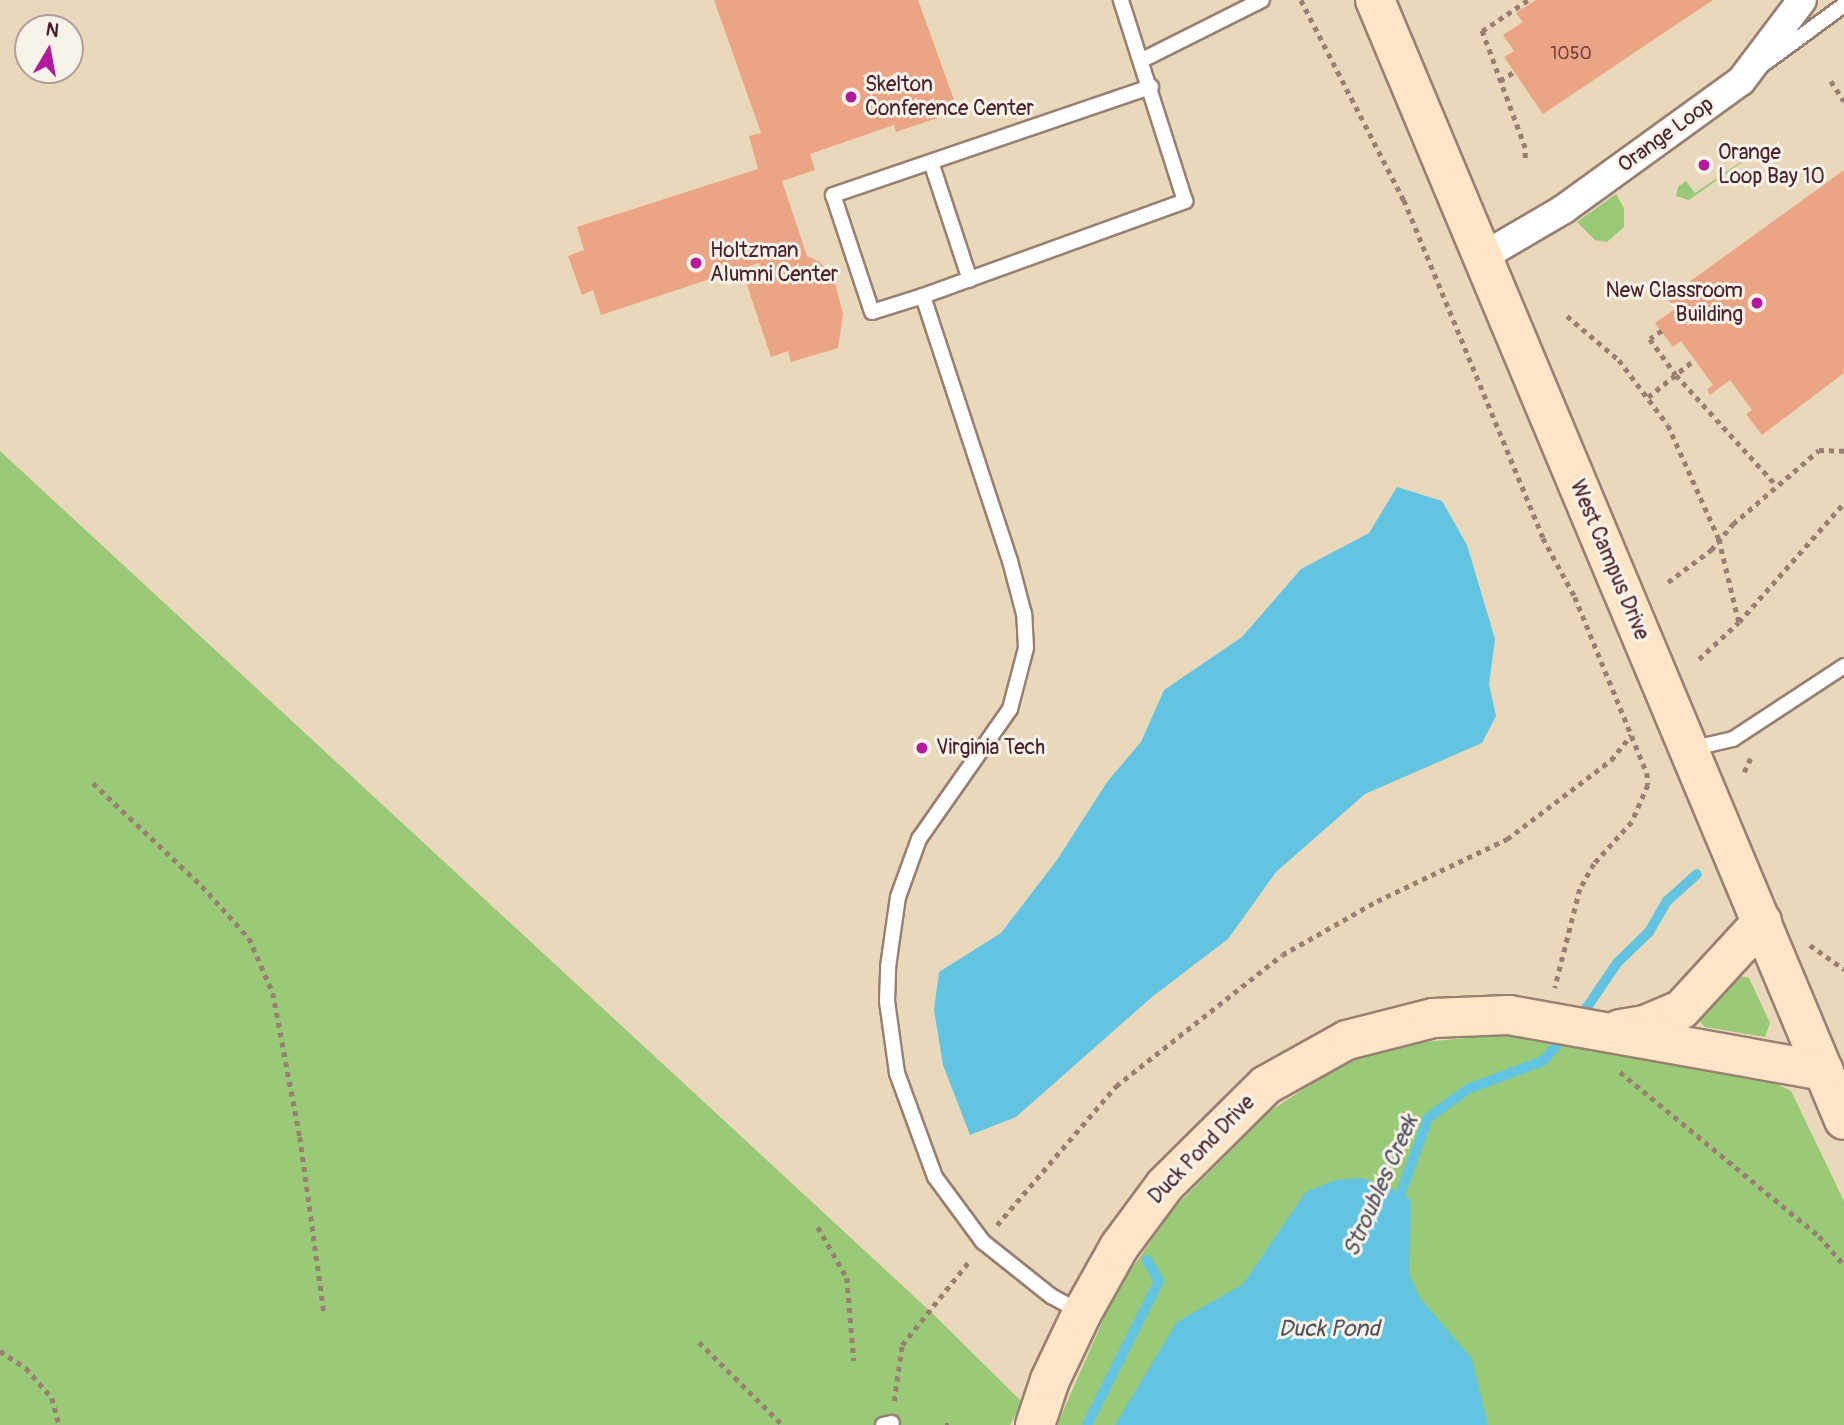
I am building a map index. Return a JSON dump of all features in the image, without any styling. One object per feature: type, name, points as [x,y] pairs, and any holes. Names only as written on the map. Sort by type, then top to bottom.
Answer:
[{"type":"street","name":"West Campus Drive","points":[[1375,0],[1844,1120]]},
{"type":"street","points":[[1741,81],[1802,0]]},
{"type":"street","name":"Orange Loop","points":[[1482,257],[1564,209],[1741,81]]},
{"type":"street","name":"Duck Pond Drive","points":[[1610,1031],[1645,1025],[1681,1010],[1762,922]]},
{"type":"street","name":"Duck Pond Drive","points":[[1035,1425],[1050,1380],[1082,1312],[1119,1247],[1165,1185],[1236,1110],[1300,1063],[1347,1040],[1433,1018],[1472,1014],[1551,1019],[1824,1071]]},
{"type":"lane","points":[[1121,0],[1151,87],[1185,201],[970,280],[872,312],[833,195],[1151,87]]},
{"type":"lane","points":[[1142,60],[1262,0]]},
{"type":"lane","name":"Orange Loop","points":[[1741,81],[1844,5]]},
{"type":"lane","points":[[931,162],[970,280]]},
{"type":"lane","points":[[923,296],[1010,561],[1024,614],[1026,648],[1010,709],[995,736],[930,817],[907,867],[888,967],[890,1037],[919,1140],[958,1212],[983,1242],[1051,1296],[1082,1312]]},
{"type":"lane","points":[[1689,749],[1733,739],[1844,666]]},
{"type":"path","points":[[1301,0],[1404,200],[1543,538],[1574,597],[1632,734],[1648,785],[1632,822],[1594,864],[1580,890],[1551,1019]]},
{"type":"path","points":[[1525,158],[1525,148],[1482,31],[1528,0]]},
{"type":"path","points":[[1500,81],[1514,72]]},
{"type":"path","points":[[1830,81],[1844,102]]},
{"type":"path","points":[[1567,316],[1619,360],[1648,397],[1690,468],[1719,539],[1739,622]]},
{"type":"path","points":[[1662,331],[1650,339],[1676,375],[1777,486]]},
{"type":"path","points":[[1648,397],[1694,360]]},
{"type":"path","points":[[1668,582],[1819,450],[1844,451]]},
{"type":"path","points":[[1699,659],[1739,622],[1844,503]]},
{"type":"path","points":[[996,1227],[1116,1086],[1282,956],[1377,901],[1507,839],[1611,760],[1632,734]]},
{"type":"path","points":[[93,783],[202,886],[249,938],[273,993],[300,1137],[324,1312]]},
{"type":"path","points":[[1810,945],[1844,969]]},
{"type":"path","points":[[1610,1031],[1618,1070],[1819,1236],[1844,1265]]},
{"type":"path","points":[[818,1227],[847,1278],[853,1361]]},
{"type":"path","points":[[888,1424],[902,1345],[970,1259]]},
{"type":"path","points":[[699,1342],[783,1425]]},
{"type":"path","points":[[0,1351],[26,1368],[52,1398],[59,1425]]},
{"type":"shaded area","name":"Virginia Tech","points":[[0,0],[1844,0],[1844,1425],[0,1425]]},
{"type":"green space","points":[[1776,138],[1689,200],[1676,196],[1678,187],[1686,181],[1695,193]]},
{"type":"green space","points":[[1616,194],[1624,208],[1624,227],[1607,242],[1595,240],[1577,222]]},
{"type":"green space","points":[[0,451],[931,1312],[1022,1402],[1010,1425],[0,1425]]},
{"type":"green space","points":[[1740,976],[1749,978],[1770,1023],[1765,1037],[1705,1027],[1698,1020]]},
{"type":"green space","points":[[1485,1036],[1539,1037],[1733,1076],[1763,1077],[1791,1091],[1844,1201],[1844,1425],[1057,1425],[1115,1293],[1173,1209],[1270,1111],[1334,1069],[1362,1056],[1415,1043]]},
{"type":"water","points":[[1397,487],[1442,501],[1467,545],[1495,639],[1489,684],[1496,716],[1482,743],[1365,794],[1276,872],[1228,939],[1152,997],[1016,1117],[970,1135],[943,1065],[934,1010],[939,972],[1001,933],[1057,860],[1107,782],[1141,742],[1164,690],[1242,637],[1301,569],[1369,533]]},
{"type":"water","name":"Duck Pond","points":[[1360,1178],[1388,1186],[1411,1200],[1409,1274],[1420,1298],[1472,1359],[1488,1425],[1115,1425],[1177,1322],[1243,1284],[1306,1192],[1336,1180]]},
{"type":"building","points":[[714,0],[918,0],[958,111],[896,132],[894,125],[810,154],[815,170],[782,181],[807,256],[820,262],[835,283],[843,314],[838,348],[791,362],[788,351],[771,357],[746,282],[763,277],[759,263],[601,315],[593,290],[582,295],[568,256],[584,250],[577,227],[758,169],[749,136],[761,133]]},
{"type":"building","points":[[1536,0],[1713,0],[1543,114],[1504,57],[1514,51],[1503,35],[1523,22],[1516,13]]},
{"type":"building","name":"New Classroom Building","points":[[1844,170],[1844,373],[1762,435],[1746,414],[1752,410],[1730,380],[1710,395],[1707,390],[1713,385],[1681,341],[1673,347],[1655,323],[1675,309],[1667,298]]},
{"type":"waterway","name":"Stroubles Creek","points":[[1579,1019],[1617,963],[1649,932],[1667,901],[1697,874]]},
{"type":"waterway","name":"Stroubles Creek","points":[[1397,1204],[1428,1118],[1468,1089],[1543,1061],[1565,1036]]},
{"type":"waterway","points":[[1087,1425],[1159,1281],[1147,1260]]},
{"type":"place","name":"Skelton Conference Center","points":[[851,97]]},
{"type":"place","name":"Orange Loop Bay 10","points":[[1704,165]]},
{"type":"place","name":"Holtzman Alumni Center","points":[[696,263]]},
{"type":"place","name":"New Classroom Building","points":[[1757,303]]},
{"type":"place","name":"Virginia Tech","points":[[922,748]]}]
